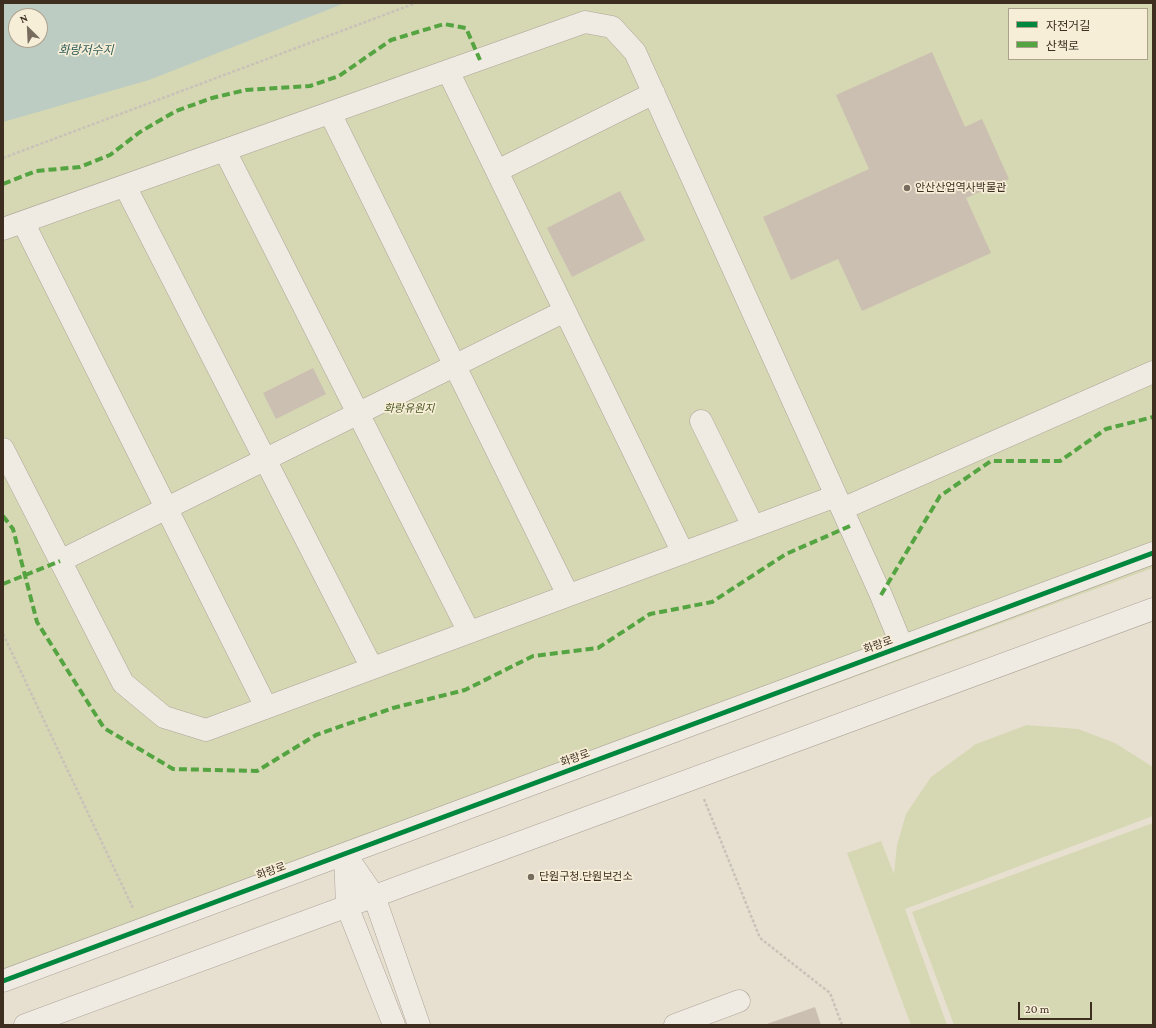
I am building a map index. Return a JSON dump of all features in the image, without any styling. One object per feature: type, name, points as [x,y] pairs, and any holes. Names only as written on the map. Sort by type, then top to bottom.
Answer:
[{"type":"street","points":[[3,229],[585,22],[612,27],[635,52],[882,595],[902,646]]},
{"type":"street","points":[[448,71],[682,553]]},
{"type":"street","points":[[496,171],[654,93]]},
{"type":"street","points":[[330,113],[568,595]]},
{"type":"street","points":[[225,151],[469,632]]},
{"type":"street","points":[[126,186],[372,668]]},
{"type":"street","points":[[23,222],[266,707]]},
{"type":"street","points":[[60,561],[565,311]]},
{"type":"street","points":[[3,449],[123,683],[164,717],[206,730],[753,526],[839,502],[1153,372]]},
{"type":"street","points":[[701,421],[753,526]]},
{"type":"street","name":"화랑로","points":[[3,981],[1153,553]]},
{"type":"street","points":[[25,1025],[1153,609]]},
{"type":"street","points":[[345,854],[374,896],[419,1025]]},
{"type":"street","points":[[345,854],[347,906],[394,1025]]},
{"type":"street","points":[[675,1025],[739,1002]]},
{"type":"path","points":[[3,158],[416,3]]},
{"type":"path","points":[[3,634],[142,929]]},
{"type":"path","points":[[696,778],[760,938],[830,993],[842,1025]]},
{"type":"green space","name":"화랑유원지","points":[[3,3],[1153,3],[1153,568],[3,988]]},
{"type":"green space","points":[[1027,725],[1078,729],[1115,743],[1153,767],[1153,816],[905,909],[947,1025],[911,1025],[847,853],[881,841],[894,874],[897,845],[906,814],[931,777],[976,744]]},
{"type":"green space","points":[[1153,823],[1153,1025],[954,1025],[912,912]]},
{"type":"water","name":"화랑저수지","points":[[3,3],[345,3],[149,80],[3,122]]},
{"type":"building","name":"안산산업역사박물관","points":[[932,52],[965,127],[982,119],[1009,179],[966,198],[991,253],[862,311],[838,259],[791,280],[763,217],[869,169],[836,95]]},
{"type":"building","points":[[620,191],[645,240],[572,277],[547,228]]},
{"type":"building","points":[[313,368],[326,394],[276,419],[263,393]]},
{"type":"building","points":[[815,1007],[821,1025],[764,1025]]},
{"type":"marked path","points":[[3,184],[36,171],[80,167],[110,155],[140,132],[176,111],[212,98],[246,90],[310,86],[339,76],[391,40],[444,24],[466,28],[480,60]]},
{"type":"marked path","points":[[881,595],[940,496],[991,461],[1060,461],[1106,429],[1153,417]]},
{"type":"marked path","points":[[3,516],[13,529],[37,622],[104,728],[173,769],[257,771],[316,735],[393,708],[465,690],[533,656],[598,648],[650,614],[712,602],[786,554],[850,526]]},
{"type":"marked path","points":[[3,584],[60,561]]},
{"type":"cycle path","points":[[3,981],[1153,553]]},
{"type":"place","name":"안산산업역사박물관","points":[[907,188]]},
{"type":"place","name":"단원구청.단원보건소","points":[[531,877]]}]
